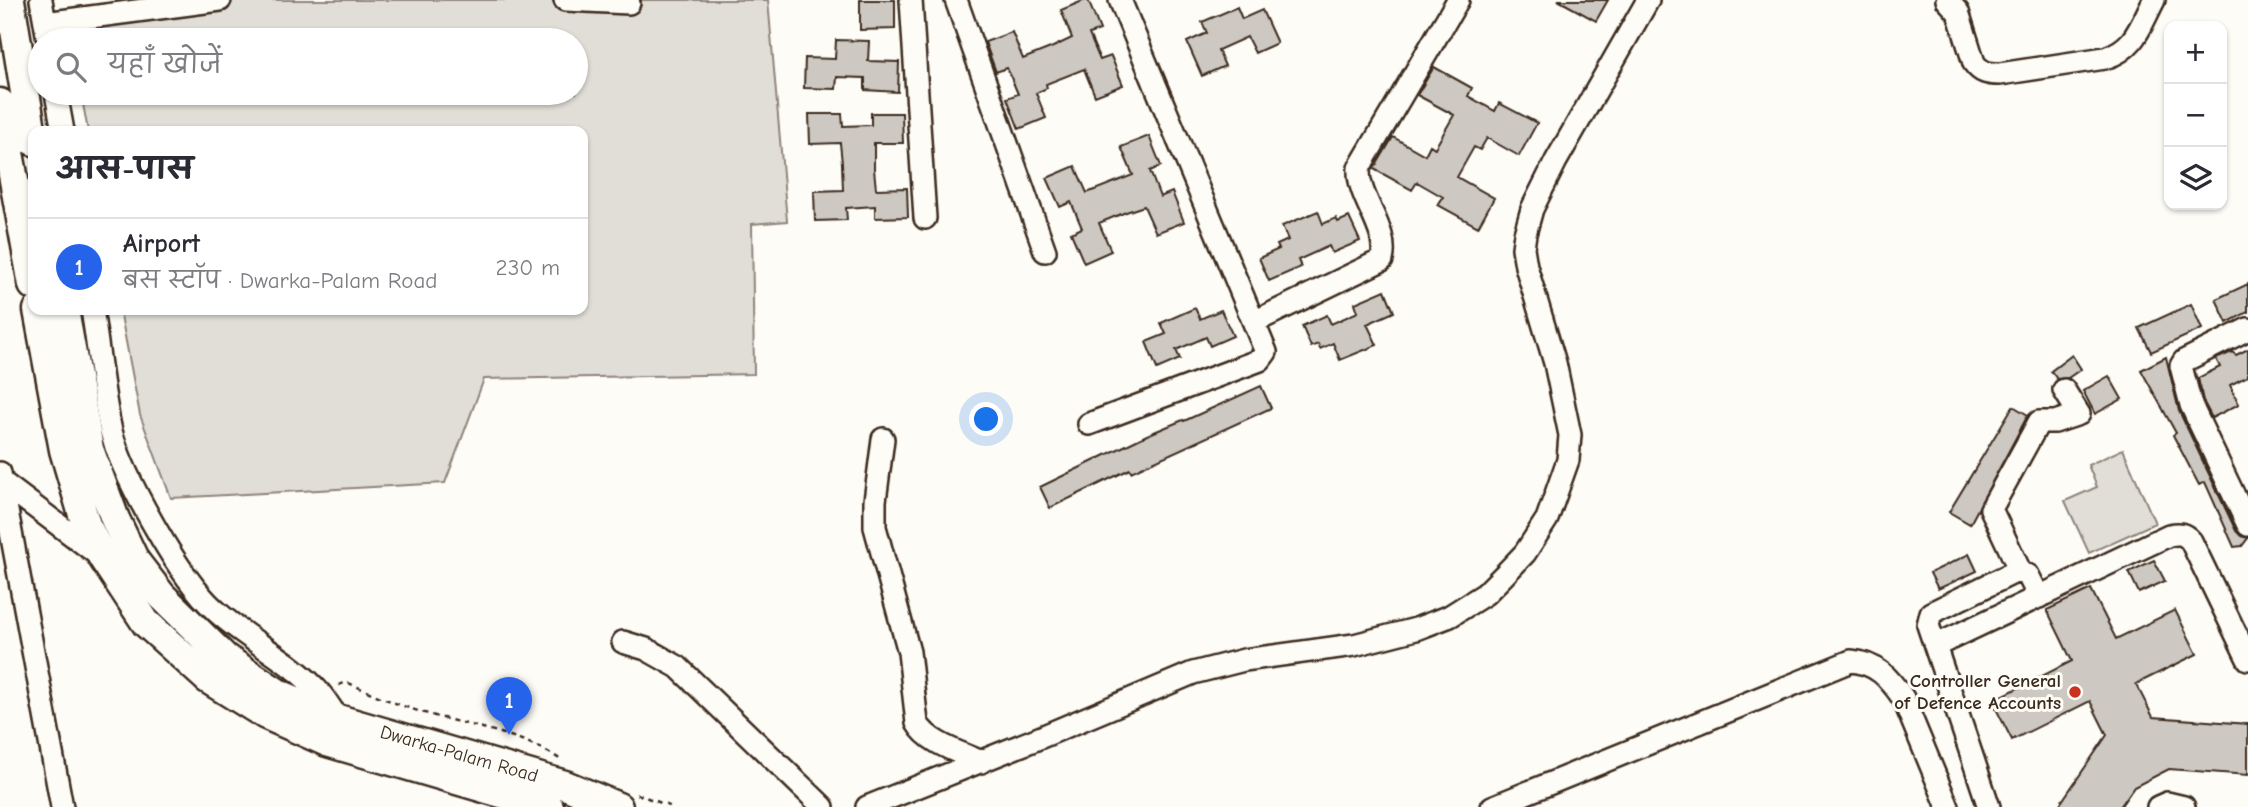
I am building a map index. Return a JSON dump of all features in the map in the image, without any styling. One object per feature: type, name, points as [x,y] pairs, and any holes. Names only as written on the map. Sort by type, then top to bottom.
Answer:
[{"type":"main road","points":[[10,0],[31,126]]},
{"type":"main road","points":[[0,103],[28,257]]},
{"type":"main road","name":"Dwarka-Palam Road","points":[[39,315],[64,450],[86,525],[103,558],[146,622],[208,679],[265,715],[327,742],[549,807]]},
{"type":"main road","name":"Dwarka-Palam Road","points":[[65,315],[89,449],[115,519],[135,562],[162,596],[225,658],[279,694],[338,719],[626,800]]},
{"type":"street","points":[[41,0],[45,28]]},
{"type":"street","points":[[68,28],[220,0]]},
{"type":"street","points":[[565,0],[629,3]]},
{"type":"street","points":[[911,0],[925,218]]},
{"type":"street","points":[[956,0],[1045,251]]},
{"type":"street","points":[[1089,424],[1263,358],[1265,349],[1120,0]]},
{"type":"street","points":[[1254,322],[1381,260],[1382,243],[1360,179],[1359,168],[1458,0]]},
{"type":"street","points":[[867,807],[1193,673],[1221,665],[1354,645],[1427,625],[1485,594],[1525,553],[1547,519],[1568,460],[1570,435],[1555,363],[1526,266],[1523,248],[1525,234],[1532,209],[1556,162],[1648,0]]},
{"type":"street","points":[[1947,0],[1958,12],[1974,63],[1988,74],[2119,54],[2128,48],[2154,0]]},
{"type":"street","points":[[58,105],[62,126]]},
{"type":"street","points":[[93,315],[112,435],[134,489],[163,539],[198,594],[216,611],[292,667],[319,692],[338,719]]},
{"type":"street","points":[[2248,329],[2184,361],[2181,366],[2191,405],[2248,525]]},
{"type":"street","points":[[2020,571],[1992,509],[2039,422],[2055,422],[2078,414],[2064,390]]},
{"type":"street","points":[[883,439],[875,501],[875,527],[909,652],[917,723],[922,732],[930,738],[981,762]]},
{"type":"street","points":[[1,477],[103,558]]},
{"type":"street","points":[[1,477],[62,807]]},
{"type":"street","points":[[1935,646],[2169,535],[2183,534],[2191,541],[2248,659]]},
{"type":"street","points":[[1989,807],[1927,622],[1931,612],[2011,572],[2020,571],[2028,575],[2039,597]]},
{"type":"street","points":[[622,642],[646,649],[678,667],[823,807]]},
{"type":"street","points":[[1492,807],[1851,661],[1871,665],[1882,672],[1903,698],[1948,807]]},
{"type":"street","points":[[2158,807],[2167,803],[2184,807]]},
{"type":"path","points":[[319,692],[346,682],[411,709],[509,735],[549,752],[571,767]]},
{"type":"path","points":[[626,800],[673,807]]},
{"type":"shaded area","points":[[127,0],[768,0],[787,221],[752,224],[754,374],[484,379],[445,483],[171,498],[140,415],[121,315],[588,315],[588,126],[87,126],[83,105],[588,105],[588,28],[69,28],[65,10]]},
{"type":"shaded area","points":[[2123,449],[2155,523],[2089,553],[2065,501],[2097,487],[2088,465]]},
{"type":"building","points":[[860,0],[895,0],[895,29],[860,30]]},
{"type":"building","points":[[1088,0],[1100,30],[1089,34],[1100,60],[1111,56],[1123,85],[1095,96],[1084,69],[1046,84],[1047,88],[1036,93],[1046,118],[1019,129],[1007,98],[1018,94],[1007,68],[996,72],[985,42],[1012,32],[1023,59],[1053,47],[1072,38],[1061,10]]},
{"type":"building","points":[[1558,0],[1608,0],[1596,21]]},
{"type":"building","points":[[1237,7],[1242,19],[1262,10],[1277,43],[1255,53],[1247,37],[1218,50],[1225,66],[1202,76],[1187,42],[1207,33],[1202,22]]},
{"type":"building","points":[[836,40],[869,41],[868,61],[899,62],[898,92],[865,90],[865,78],[837,77],[836,89],[804,88],[805,58],[835,59]]},
{"type":"building","points":[[1434,67],[1472,88],[1468,96],[1495,111],[1499,103],[1537,123],[1519,156],[1487,138],[1480,150],[1474,147],[1457,177],[1494,198],[1478,227],[1438,205],[1443,197],[1417,182],[1412,190],[1374,169],[1393,137],[1425,155],[1430,145],[1435,148],[1454,115],[1417,95]]},
{"type":"building","points":[[871,113],[902,113],[903,143],[874,143],[874,169],[876,189],[907,188],[908,217],[875,218],[875,206],[846,208],[847,220],[815,221],[814,191],[843,190],[842,163],[840,143],[810,144],[809,114],[842,114],[843,126],[871,125]]},
{"type":"building","points":[[1149,136],[1161,166],[1150,171],[1160,197],[1172,192],[1184,222],[1156,233],[1144,206],[1099,223],[1111,251],[1084,263],[1071,233],[1082,228],[1071,202],[1060,207],[1047,178],[1075,166],[1087,193],[1133,175],[1121,147]]},
{"type":"building","points":[[1318,211],[1323,224],[1336,218],[1338,222],[1349,217],[1360,241],[1332,253],[1329,246],[1298,260],[1301,267],[1269,281],[1259,258],[1279,249],[1277,245],[1288,240],[1282,226]]},
{"type":"building","points":[[2248,284],[2248,312],[2227,323],[2216,299]]},
{"type":"building","points":[[1385,290],[1394,312],[1367,324],[1377,345],[1340,360],[1333,343],[1320,349],[1318,344],[1311,347],[1302,326],[1327,315],[1331,324],[1358,312],[1355,303]]},
{"type":"building","points":[[2191,304],[2202,329],[2151,352],[2139,328]]},
{"type":"building","points":[[1195,308],[1200,319],[1221,310],[1233,336],[1210,346],[1206,337],[1176,350],[1180,359],[1157,369],[1146,342],[1166,334],[1161,323]]},
{"type":"building","points":[[2248,349],[2248,376],[2230,385],[2239,404],[2212,418],[2203,401],[2198,378],[2220,367],[2216,359],[2232,352],[2236,355]]},
{"type":"building","points":[[2072,355],[2081,369],[2068,378],[2057,379],[2051,371]]},
{"type":"building","points":[[2166,357],[2179,411],[2236,531],[2248,538],[2242,546],[2234,547],[2205,482],[2199,485],[2173,435],[2176,433],[2141,370]]},
{"type":"building","points":[[2109,376],[2122,399],[2095,414],[2083,391]]},
{"type":"building","points":[[1261,386],[1271,408],[1131,472],[1130,469],[1050,508],[1040,487],[1147,435]]},
{"type":"building","points":[[2013,406],[2028,415],[1970,524],[1949,512]]},
{"type":"building","points":[[1969,554],[1977,571],[1938,589],[1930,573]]},
{"type":"building","points":[[2154,560],[2165,581],[2139,593],[2129,572]]},
{"type":"building","name":"Controller General of Defence Accounts","points":[[2091,589],[2116,639],[2175,610],[2197,654],[2136,684],[2153,717],[2248,724],[2248,775],[2169,769],[2134,787],[2120,807],[2058,807],[2107,735],[2090,701],[2012,740],[1992,701],[2072,661],[2047,610]]},
{"type":"place","name":"Controller General of Defence Accounts","points":[[2075,692]]},
{"type":"place","name":"Airport","points":[[509,735]]}]
